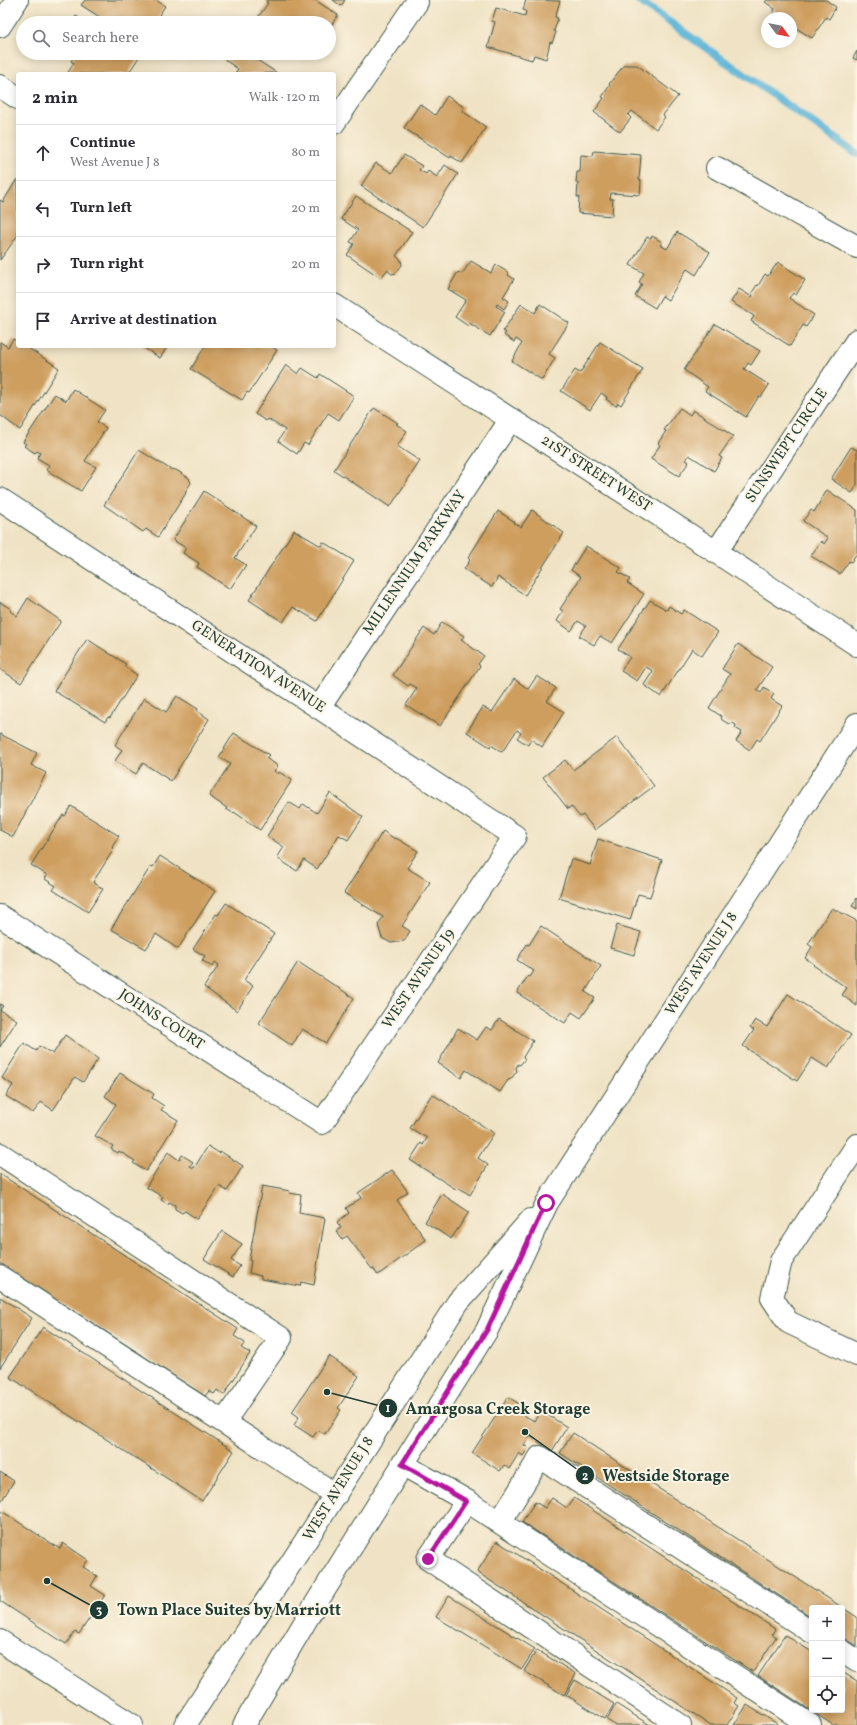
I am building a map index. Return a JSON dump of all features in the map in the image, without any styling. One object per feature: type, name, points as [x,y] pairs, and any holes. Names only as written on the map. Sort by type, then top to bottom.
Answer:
[{"type":"street","points":[[0,26],[16,0]]},
{"type":"street","points":[[336,120],[417,2]]},
{"type":"street","points":[[0,86],[16,97]]},
{"type":"street","points":[[717,168],[857,247]]},
{"type":"street","name":"21ST STREET WEST","points":[[336,306],[857,645]]},
{"type":"street","name":"SUNSWEPT CIRCLE","points":[[716,552],[857,340]]},
{"type":"street","name":"MILLENNIUM PARKWAY","points":[[319,708],[510,419]]},
{"type":"street","name":"GENERATION AVENUE","points":[[0,499],[515,836]]},
{"type":"street","name":"WEST AVENUE J 8","points":[[244,1725],[315,1605],[487,1330],[546,1203],[857,724]]},
{"type":"street","name":"WEST AVENUE J9","points":[[322,1123],[515,836]]},
{"type":"street","name":"JOHNS COURT","points":[[0,916],[322,1123]]},
{"type":"street","points":[[857,1144],[781,1261],[772,1298],[788,1322],[857,1355]]},
{"type":"street","points":[[0,1154],[281,1338],[224,1422]]},
{"type":"street","name":"WEST AVENUE J 8","points":[[185,1725],[336,1495],[458,1302],[546,1203]]},
{"type":"street","points":[[0,1277],[336,1495]]},
{"type":"street","points":[[500,1522],[540,1457],[809,1630]]},
{"type":"street","points":[[402,1464],[500,1522],[810,1725]]},
{"type":"street","points":[[466,1501],[428,1559],[680,1725]]},
{"type":"street","points":[[0,1641],[132,1725]]},
{"type":"street","points":[[845,1653],[857,1661]]},
{"type":"building","points":[[85,0],[156,0],[165,6],[159,16],[98,16],[81,5]]},
{"type":"building","points":[[267,0],[315,0],[338,15],[336,18],[336,16],[259,16],[268,3],[266,2]]},
{"type":"building","points":[[333,0],[345,0],[341,6]]},
{"type":"building","points":[[526,0],[560,1],[555,17],[558,18],[554,31],[556,32],[552,43],[550,42],[546,59],[534,55],[532,60],[488,47],[495,22],[492,21],[496,8],[525,16],[526,11],[523,10]]},
{"type":"building","points":[[767,0],[826,0],[836,7],[829,19],[826,17],[812,38],[797,29],[797,12],[774,12],[775,9],[765,2]]},
{"type":"building","points":[[857,51],[857,60],[853,58]]},
{"type":"building","points":[[137,60],[129,72],[68,72],[74,63],[71,61]]},
{"type":"building","points":[[225,60],[257,60],[275,72],[236,72],[238,69]]},
{"type":"building","points":[[624,65],[637,65],[678,96],[663,115],[665,117],[656,129],[632,111],[628,115],[631,118],[620,132],[594,112],[604,98],[602,97],[610,85],[609,84]]},
{"type":"building","points":[[447,96],[464,107],[462,111],[486,127],[462,163],[451,156],[450,158],[404,128],[420,104],[435,115]]},
{"type":"building","points":[[594,151],[641,155],[639,180],[641,180],[640,195],[611,193],[610,199],[613,199],[612,216],[578,213],[579,197],[577,197],[578,183],[576,183],[577,172],[580,172],[581,155],[593,156]]},
{"type":"building","points":[[404,155],[422,166],[419,170],[426,174],[428,171],[437,177],[445,165],[458,174],[423,227],[361,186],[376,163],[392,173]]},
{"type":"building","points":[[16,181],[16,238],[0,260],[0,200],[3,202]]},
{"type":"building","points":[[356,196],[412,232],[396,256],[401,260],[402,265],[396,273],[392,274],[387,270],[381,278],[347,255],[354,244],[350,242],[358,230],[341,219]]},
{"type":"building","points":[[677,232],[710,252],[696,275],[687,269],[668,300],[662,296],[655,308],[635,296],[642,284],[639,282],[644,273],[630,265],[647,237],[651,239],[652,236],[662,242],[660,245],[667,249]]},
{"type":"building","points":[[471,261],[491,273],[496,265],[509,273],[508,275],[514,279],[503,297],[509,301],[504,309],[497,304],[496,306],[505,312],[490,336],[469,323],[468,326],[455,317],[466,300],[448,289],[458,272],[462,274]]},
{"type":"building","points":[[778,262],[805,280],[796,295],[793,293],[789,298],[814,315],[806,327],[803,325],[790,346],[751,321],[754,316],[731,302],[739,289],[752,297],[753,295],[751,294],[765,274],[768,276]]},
{"type":"building","points":[[521,304],[535,313],[540,304],[569,323],[549,354],[555,358],[542,380],[512,361],[522,343],[516,339],[514,342],[504,335],[506,333],[503,331]]},
{"type":"building","points":[[715,324],[760,351],[751,365],[748,363],[744,369],[769,385],[761,397],[759,396],[746,417],[705,391],[708,387],[684,370]]},
{"type":"building","points":[[13,339],[16,341],[16,348],[28,348],[59,368],[20,430],[0,415],[0,342],[8,347]]},
{"type":"building","points":[[600,342],[643,369],[621,405],[618,403],[616,406],[606,399],[607,397],[601,393],[590,410],[561,391],[575,370],[580,373]]},
{"type":"building","points":[[144,348],[167,348],[160,358]]},
{"type":"building","points":[[204,348],[274,348],[277,350],[249,393],[247,392],[242,400],[191,369]]},
{"type":"building","points":[[286,365],[298,374],[302,368],[318,378],[320,374],[354,396],[339,420],[328,413],[308,445],[304,443],[297,454],[278,441],[285,430],[268,419],[266,421],[255,414]]},
{"type":"building","points":[[73,389],[105,410],[97,422],[106,428],[85,461],[96,467],[81,491],[46,470],[49,465],[37,458],[40,453],[37,451],[35,453],[24,446],[26,444],[23,442],[55,394],[66,401]]},
{"type":"building","points":[[374,408],[398,423],[396,424],[407,431],[397,446],[420,461],[390,507],[334,470]]},
{"type":"building","points":[[680,408],[690,415],[693,410],[733,436],[719,456],[722,458],[714,471],[689,455],[686,460],[689,462],[679,476],[651,459],[660,445],[658,443],[666,431],[664,430]]},
{"type":"building","points":[[851,447],[857,450],[857,485],[852,493],[831,479]]},
{"type":"building","points":[[139,450],[170,469],[176,470],[189,478],[191,483],[158,537],[146,529],[143,532],[104,505]]},
{"type":"building","points":[[827,490],[857,510],[857,553],[840,574],[811,556],[821,541],[824,544],[828,538],[803,521],[811,510],[814,512]]},
{"type":"building","points":[[204,491],[256,526],[235,558],[246,565],[230,589],[197,567],[199,563],[183,553],[186,548],[173,540]]},
{"type":"building","points":[[532,510],[564,533],[525,595],[498,577],[492,587],[464,569],[470,560],[468,558],[498,511],[521,527]]},
{"type":"building","points":[[294,530],[321,546],[323,542],[354,561],[317,621],[293,607],[283,622],[249,600]]},
{"type":"building","points":[[586,546],[621,568],[618,572],[630,579],[627,583],[644,594],[612,643],[600,636],[594,645],[579,636],[586,626],[578,621],[571,631],[557,621],[563,611],[560,609],[581,577],[571,570]]},
{"type":"building","points":[[28,598],[61,621],[21,683],[0,669],[0,602],[11,609],[10,611],[17,616]]},
{"type":"building","points":[[650,600],[667,610],[669,606],[681,614],[684,610],[718,632],[702,656],[692,649],[661,697],[644,685],[653,671],[646,667],[637,681],[621,671],[630,657],[618,649]]},
{"type":"building","points":[[442,622],[464,636],[461,640],[484,656],[478,664],[480,666],[440,726],[406,705],[417,688],[410,684],[408,686],[393,675],[424,628],[434,635]]},
{"type":"building","points":[[87,639],[126,664],[124,666],[137,675],[110,718],[108,717],[105,722],[54,691]]},
{"type":"building","points":[[738,644],[772,667],[757,690],[761,693],[764,687],[774,694],[771,699],[782,706],[760,741],[757,739],[750,750],[736,741],[742,732],[735,728],[736,725],[733,723],[729,724],[722,720],[721,716],[709,708],[730,674],[722,669]]},
{"type":"building","points":[[537,676],[556,688],[547,701],[564,712],[542,747],[531,739],[528,745],[517,738],[521,733],[517,730],[502,752],[491,745],[490,747],[467,732],[483,707],[492,712],[514,679],[528,689]]},
{"type":"building","points":[[177,696],[198,709],[197,711],[209,719],[171,781],[143,763],[136,774],[115,761],[122,750],[115,745],[144,698],[166,712]]},
{"type":"building","points":[[234,733],[269,755],[266,758],[278,766],[274,771],[278,774],[279,772],[292,780],[260,830],[234,812],[233,813],[226,809],[227,808],[209,796],[230,764],[219,757]]},
{"type":"building","points":[[0,734],[37,753],[31,765],[46,773],[13,837],[0,830]]},
{"type":"building","points":[[617,737],[654,786],[595,830],[583,815],[580,817],[571,806],[568,809],[543,777],[565,760],[573,770]]},
{"type":"building","points":[[330,793],[363,817],[348,840],[339,835],[317,869],[304,860],[297,871],[277,858],[284,847],[267,836],[289,802],[300,809],[303,804],[317,813]]},
{"type":"building","points":[[71,806],[119,836],[112,847],[114,849],[93,882],[103,889],[88,912],[53,890],[56,886],[45,879],[47,875],[31,865],[63,815],[65,816]]},
{"type":"building","points":[[383,831],[418,851],[407,868],[430,882],[402,926],[410,931],[404,941],[391,943],[382,938],[378,925],[383,917],[344,893]]},
{"type":"building","points":[[598,839],[662,860],[650,897],[638,894],[630,920],[559,898],[571,859],[590,865]]},
{"type":"building","points":[[160,856],[215,891],[178,949],[156,934],[146,949],[111,929],[151,866],[153,867]]},
{"type":"building","points":[[857,898],[857,909],[852,906]]},
{"type":"building","points":[[226,903],[274,934],[244,980],[253,986],[237,1011],[204,987],[219,965],[215,962],[212,967],[202,960],[205,956],[193,949],[216,914],[218,915]]},
{"type":"building","points":[[832,908],[857,921],[857,1006],[842,995],[847,988],[805,958],[812,947],[808,944]]},
{"type":"building","points":[[617,925],[641,932],[634,955],[610,948]]},
{"type":"building","points":[[541,926],[601,966],[585,992],[595,998],[581,1018],[572,1012],[565,1023],[517,993],[528,976],[530,977],[534,971],[517,960]]},
{"type":"building","points":[[298,962],[354,998],[326,1043],[302,1029],[292,1046],[259,1023]]},
{"type":"building","points":[[788,994],[851,1035],[828,1068],[812,1058],[797,1081],[743,1046],[754,1030],[750,1028],[755,1020],[767,1027]]},
{"type":"building","points":[[0,1010],[17,1020],[0,1047]]},
{"type":"building","points":[[499,1019],[533,1041],[523,1057],[525,1059],[520,1065],[518,1064],[516,1068],[517,1071],[511,1079],[508,1080],[500,1092],[466,1070],[461,1078],[438,1063],[458,1028],[477,1040],[486,1027],[492,1030]]},
{"type":"building","points":[[65,1035],[98,1059],[83,1082],[75,1077],[53,1110],[41,1102],[33,1113],[6,1096],[13,1085],[2,1078],[24,1043],[36,1051],[39,1046],[53,1054]]},
{"type":"building","points":[[120,1073],[154,1094],[152,1098],[164,1106],[161,1110],[178,1120],[146,1171],[133,1163],[135,1161],[119,1151],[118,1153],[111,1149],[113,1146],[95,1136],[116,1104],[105,1096]]},
{"type":"building","points":[[432,1094],[494,1133],[478,1158],[488,1165],[470,1195],[459,1188],[457,1190],[410,1160],[421,1143],[423,1145],[427,1138],[410,1128]]},
{"type":"building","points":[[208,1146],[219,1153],[220,1151],[243,1166],[227,1191],[219,1186],[197,1219],[185,1211],[182,1213],[175,1209],[175,1205],[169,1202],[168,1204],[161,1200],[163,1197],[146,1187],[168,1152],[179,1160],[182,1155],[193,1162],[190,1166],[194,1168]]},
{"type":"building","points":[[392,1170],[408,1192],[397,1200],[426,1240],[378,1275],[347,1236],[342,1239],[336,1231],[341,1228],[337,1222],[349,1213],[346,1208],[361,1198],[358,1193]]},
{"type":"building","points":[[0,1174],[238,1329],[234,1336],[245,1343],[241,1348],[250,1353],[224,1395],[217,1390],[214,1394],[209,1391],[205,1396],[0,1263]]},
{"type":"building","points":[[262,1186],[290,1191],[289,1193],[301,1195],[299,1213],[325,1218],[314,1285],[301,1282],[300,1286],[261,1279],[261,1276],[249,1273],[251,1261],[249,1260]]},
{"type":"building","points":[[442,1194],[469,1212],[451,1239],[425,1222]]},
{"type":"building","points":[[222,1231],[242,1244],[231,1260],[240,1266],[233,1277],[204,1259]]},
{"type":"building","points":[[0,1297],[32,1318],[0,1368]]},
{"type":"building","points":[[43,1327],[234,1451],[202,1501],[10,1377]]},
{"type":"building","points":[[329,1356],[359,1376],[338,1408],[341,1410],[325,1434],[318,1430],[313,1437],[294,1425],[299,1417],[292,1412]]},
{"type":"building","points":[[508,1397],[526,1408],[522,1414],[534,1421],[541,1411],[567,1427],[552,1451],[530,1436],[524,1445],[528,1448],[523,1456],[519,1453],[509,1469],[504,1465],[500,1471],[472,1453]]},
{"type":"building","points":[[573,1433],[838,1605],[809,1605],[809,1615],[560,1453]]},
{"type":"building","points":[[0,1472],[14,1481],[0,1503]]},
{"type":"building","points":[[552,1498],[567,1508],[574,1498],[775,1629],[772,1634],[776,1637],[753,1672],[522,1522],[535,1502],[545,1508]]},
{"type":"building","points":[[0,1510],[60,1549],[63,1543],[88,1560],[83,1567],[97,1576],[91,1586],[105,1595],[79,1634],[75,1632],[66,1644],[0,1601]]},
{"type":"building","points":[[497,1541],[737,1698],[734,1703],[739,1706],[727,1725],[711,1725],[477,1572]]},
{"type":"building","points":[[449,1596],[535,1649],[522,1669],[436,1617]]},
{"type":"building","points":[[845,1609],[857,1617],[857,1646],[845,1638]]},
{"type":"building","points":[[785,1635],[809,1650],[809,1709],[758,1676]]},
{"type":"building","points":[[537,1650],[576,1674],[564,1695],[524,1671]]},
{"type":"building","points":[[845,1674],[857,1681],[857,1725],[833,1725],[815,1713],[845,1713]]},
{"type":"building","points":[[575,1680],[614,1704],[605,1719],[566,1695]]},
{"type":"building","points":[[616,1704],[650,1725],[615,1725],[607,1720]]},
{"type":"building","points":[[747,1705],[779,1725],[734,1725]]},
{"type":"waterway","points":[[638,0],[857,154]]},
{"type":"place","name":"Amargosa Creek Storage","points":[[327,1392]]},
{"type":"place","name":"Westside Storage","points":[[525,1432]]},
{"type":"place","name":"Town Place Suites by Marriott","points":[[47,1581]]},
{"type":"route","points":[[428,1559],[466,1501],[402,1464],[487,1330],[546,1203]]}]
